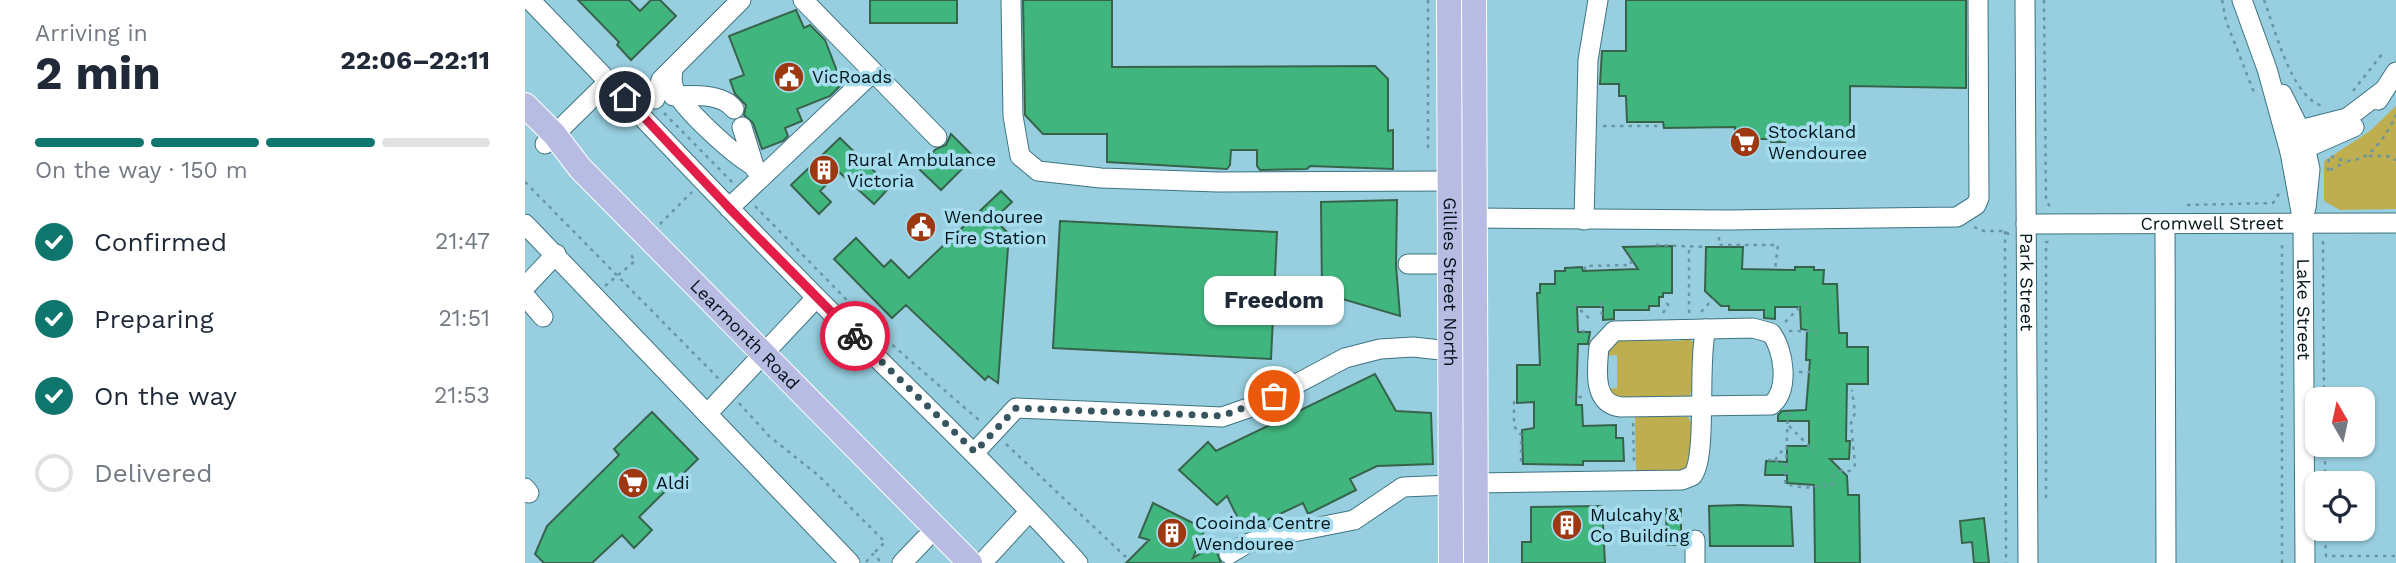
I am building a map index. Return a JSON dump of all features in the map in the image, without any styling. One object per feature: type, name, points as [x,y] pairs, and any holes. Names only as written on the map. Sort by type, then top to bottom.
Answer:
[{"type":"main road","name":"Gillies Street North","points":[[1448,0],[1451,563]]},
{"type":"main road","name":"Gillies Street North","points":[[1474,0],[1476,563]]},
{"type":"main road","name":"Learmonth Road","points":[[525,105],[541,136],[663,272],[758,360],[930,534],[970,563]]},
{"type":"main road","points":[[1449,218],[1475,218]]},
{"type":"main road","name":"Learmonth Road","points":[[930,534],[949,563]]},
{"type":"street","points":[[530,0],[609,81],[650,105],[729,208],[816,298],[975,452],[1078,563]]},
{"type":"street","points":[[650,105],[660,82],[741,0]]},
{"type":"street","points":[[803,0],[937,137]]},
{"type":"street","points":[[1011,0],[1013,116],[1020,156],[1038,171],[1101,178],[1218,182],[1449,181]]},
{"type":"street","points":[[1584,220],[1589,49],[1598,0]]},
{"type":"street","points":[[1475,218],[1584,220],[1957,215],[1979,198],[1978,0]]},
{"type":"street","name":"Park Street","points":[[2025,0],[2028,563]]},
{"type":"street","name":"Lake Street","points":[[2242,0],[2295,141],[2303,223],[2305,563]]},
{"type":"street","points":[[673,68],[672,82],[677,95],[731,151],[756,171]]},
{"type":"street","points":[[729,208],[744,194],[756,171],[873,72]]},
{"type":"street","points":[[2295,141],[2361,122],[2396,72]]},
{"type":"street","points":[[541,136],[609,81]]},
{"type":"street","points":[[650,105],[677,95],[719,99],[738,118],[756,171]]},
{"type":"street","name":"Cromwell Street","points":[[2027,224],[2396,223]]},
{"type":"street","points":[[525,224],[851,563]]},
{"type":"street","points":[[2165,225],[2165,563]]},
{"type":"street","points":[[525,287],[556,254]]},
{"type":"street","points":[[1408,264],[1449,264]]},
{"type":"street","points":[[525,296],[543,317]]},
{"type":"street","points":[[708,414],[816,298]]},
{"type":"street","points":[[1476,483],[1688,478],[1699,464],[1700,353],[1703,321]]},
{"type":"street","points":[[1703,321],[1768,331],[1781,354],[1779,398],[1765,407],[1700,407],[1610,405],[1599,391],[1599,350],[1605,338],[1622,329],[1703,321]]},
{"type":"street","points":[[975,452],[1016,408],[1222,416],[1257,405],[1345,358],[1391,348],[1431,347],[1450,351]]},
{"type":"street","points":[[1229,554],[1246,544],[1268,537],[1354,520],[1403,487],[1451,485]]},
{"type":"street","points":[[982,563],[1029,512]]},
{"type":"street","points":[[902,563],[930,534]]},
{"type":"street","points":[[1695,540],[1695,563]]},
{"type":"path","points":[[2044,0],[2046,201]]},
{"type":"path","points":[[2222,0],[2226,21],[2256,96]]},
{"type":"path","points":[[2264,0],[2298,86],[2313,103],[2327,107]]},
{"type":"path","points":[[2351,93],[2383,53]]},
{"type":"path","points":[[650,105],[744,194],[882,336],[994,433],[1129,560]]},
{"type":"path","points":[[2356,158],[2379,146],[2396,115]]},
{"type":"path","points":[[1586,126],[1663,125]]},
{"type":"path","points":[[1777,147],[1778,142]]},
{"type":"path","points":[[2328,155],[2349,160]]},
{"type":"path","points":[[2328,171],[2356,158],[2379,155],[2396,160]]},
{"type":"path","points":[[2273,202],[2280,193],[2278,180]]},
{"type":"path","points":[[525,182],[720,381]]},
{"type":"path","points":[[1957,215],[1981,230],[2005,231],[2006,563]]},
{"type":"path","points":[[1719,235],[1719,244],[1778,245],[1775,269]]},
{"type":"path","points":[[2282,240],[2282,563]]},
{"type":"path","points":[[2323,240],[2324,387]]},
{"type":"path","points":[[2046,242],[2046,506]]},
{"type":"path","points":[[1655,245],[1707,247]]},
{"type":"path","points":[[1689,245],[1689,313]]},
{"type":"path","points":[[1585,270],[1585,266],[1632,265],[1631,250]]},
{"type":"path","points":[[1659,319],[1668,307],[1665,299]]},
{"type":"path","points":[[1703,321],[1713,299]]},
{"type":"path","points":[[1785,323],[1805,302]]},
{"type":"path","points":[[1601,303],[1602,327]]},
{"type":"path","points":[[1574,304],[1592,321],[1602,322]]},
{"type":"path","points":[[1592,321],[1592,331]]},
{"type":"path","points":[[1573,331],[1598,331]]},
{"type":"path","points":[[1839,471],[1850,471],[1855,465],[1850,423],[1855,413],[1852,390]]},
{"type":"path","points":[[1570,397],[1591,397],[1591,394]]},
{"type":"path","points":[[1514,401],[1514,426],[1521,435],[1521,473]]},
{"type":"path","points":[[739,404],[769,436],[819,475],[885,542],[866,562]]},
{"type":"path","points":[[1788,410],[1785,484],[1824,487],[1833,484],[1834,476]]},
{"type":"path","points":[[1633,416],[1634,471]]},
{"type":"path","points":[[1788,425],[1814,450]]},
{"type":"path","points":[[1769,460],[1776,462],[1785,447]]},
{"type":"path","points":[[2325,541],[2326,556],[2396,556]]},
{"type":"path","points":[[873,554],[883,563]]},
{"type":"shaded area","points":[[2396,106],[2396,209],[2340,210],[2324,201],[2324,161],[2370,131]]},
{"type":"shaded area","points":[[1683,336],[1695,343],[1689,397],[1619,399],[1608,389],[1617,388],[1617,355],[1606,356],[1615,339],[1649,337],[1650,340],[1681,341]]},
{"type":"shaded area","points":[[1635,415],[1688,417],[1693,429],[1693,444],[1686,470],[1636,472]]},
{"type":"building","points":[[578,0],[629,0],[640,11],[651,0],[660,0],[676,16],[631,60],[617,45],[619,42]]},
{"type":"building","points":[[870,0],[957,0],[957,23],[870,23]]},
{"type":"building","points":[[1023,0],[1112,0],[1112,67],[1375,66],[1388,79],[1388,131],[1393,130],[1393,169],[1310,166],[1307,169],[1260,170],[1257,166],[1257,150],[1231,150],[1230,165],[1227,169],[1107,162],[1107,134],[1043,134],[1025,115]]},
{"type":"building","points":[[1626,0],[1966,0],[1966,88],[1850,86],[1850,139],[1785,139],[1785,142],[1771,142],[1771,139],[1735,139],[1735,127],[1664,128],[1663,122],[1627,122],[1626,96],[1619,96],[1619,84],[1600,84],[1602,51],[1626,51]]},
{"type":"building","name":"VicRoads","points":[[796,10],[804,28],[810,25],[825,40],[842,84],[830,96],[797,109],[802,121],[785,128],[788,136],[783,141],[762,149],[753,123],[744,115],[746,105],[735,94],[730,80],[744,75],[729,36]]},
{"type":"building","points":[[951,134],[974,157],[941,190],[917,167],[936,149],[946,145]]},
{"type":"building","name":"Rural Ambulance Victoria","points":[[840,138],[876,173],[874,175],[888,189],[874,204],[839,172],[820,191],[831,202],[819,214],[791,185]]},
{"type":"building","points":[[1001,191],[1012,202],[994,219],[1009,234],[998,383],[988,376],[985,380],[906,305],[892,318],[834,259],[856,238],[884,267],[891,260],[909,278]]},
{"type":"building","points":[[1397,200],[1396,265],[1400,316],[1322,293],[1321,202]]},
{"type":"building","points":[[1060,221],[1277,232],[1271,359],[1053,348]]},
{"type":"building","points":[[1672,246],[1672,293],[1663,293],[1663,297],[1659,297],[1659,306],[1649,306],[1649,310],[1614,310],[1614,319],[1603,320],[1603,307],[1577,307],[1578,332],[1590,332],[1588,344],[1578,344],[1576,405],[1582,405],[1583,426],[1616,425],[1616,438],[1623,438],[1624,461],[1583,461],[1583,465],[1523,464],[1522,430],[1534,428],[1534,402],[1517,403],[1517,365],[1540,365],[1537,293],[1540,293],[1540,284],[1555,284],[1555,271],[1565,271],[1565,268],[1582,267],[1583,271],[1638,269],[1623,247]]},
{"type":"building","points":[[1706,247],[1743,247],[1742,269],[1795,270],[1795,267],[1814,267],[1814,270],[1824,270],[1823,284],[1837,284],[1839,333],[1847,333],[1847,347],[1868,347],[1868,384],[1847,384],[1846,441],[1850,441],[1849,459],[1830,459],[1847,476],[1848,495],[1859,495],[1860,563],[1815,563],[1814,485],[1787,483],[1787,475],[1765,475],[1766,461],[1787,462],[1787,446],[1809,446],[1809,421],[1778,421],[1778,415],[1782,411],[1806,410],[1810,360],[1806,360],[1807,330],[1801,329],[1800,307],[1775,307],[1775,319],[1764,318],[1764,310],[1729,310],[1729,306],[1721,306],[1705,291]]},
{"type":"building","points":[[1375,374],[1396,411],[1431,413],[1433,464],[1377,466],[1350,479],[1356,490],[1308,514],[1303,503],[1244,531],[1227,496],[1217,505],[1179,470],[1208,442],[1216,451]]},
{"type":"building","name":"Aldi","points":[[652,412],[698,459],[639,517],[652,530],[634,548],[622,535],[592,563],[544,563],[535,554],[547,526],[619,455],[614,449]]},
{"type":"building","name":"Cooinda Centre Wendouree","points":[[1153,503],[1205,529],[1193,558],[1214,545],[1221,563],[1126,563],[1149,540],[1139,537]]},
{"type":"building","name":"Mulcahy & Co Building","points":[[1602,506],[1605,563],[1522,563],[1522,542],[1531,542],[1531,507]]},
{"type":"building","points":[[1709,506],[1791,507],[1793,546],[1710,546]]},
{"type":"building","points":[[1666,509],[1681,509],[1681,545],[1667,545]]},
{"type":"building","points":[[1984,518],[1989,563],[1974,563],[1972,542],[1962,543],[1960,521]]},
{"type":"way so far","points":[[855,336],[975,452],[1016,408],[1222,416],[1257,405],[1274,396]]},
{"type":"place","name":"VicRoads","points":[[789,77]]},
{"type":"place","name":"Stockland Wendouree","points":[[1745,142]]},
{"type":"place","name":"Rural Ambulance Victoria","points":[[824,170]]},
{"type":"place","name":"Wendouree Fire Station","points":[[921,227]]},
{"type":"place","name":"Freedom","points":[[1274,396]]},
{"type":"place","name":"Aldi","points":[[633,483]]},
{"type":"place","name":"Mulcahy & Co Building","points":[[1567,525]]},
{"type":"place","name":"Cooinda Centre Wendouree","points":[[1172,533]]},
{"type":"route","points":[[625,97],[855,336]]}]
